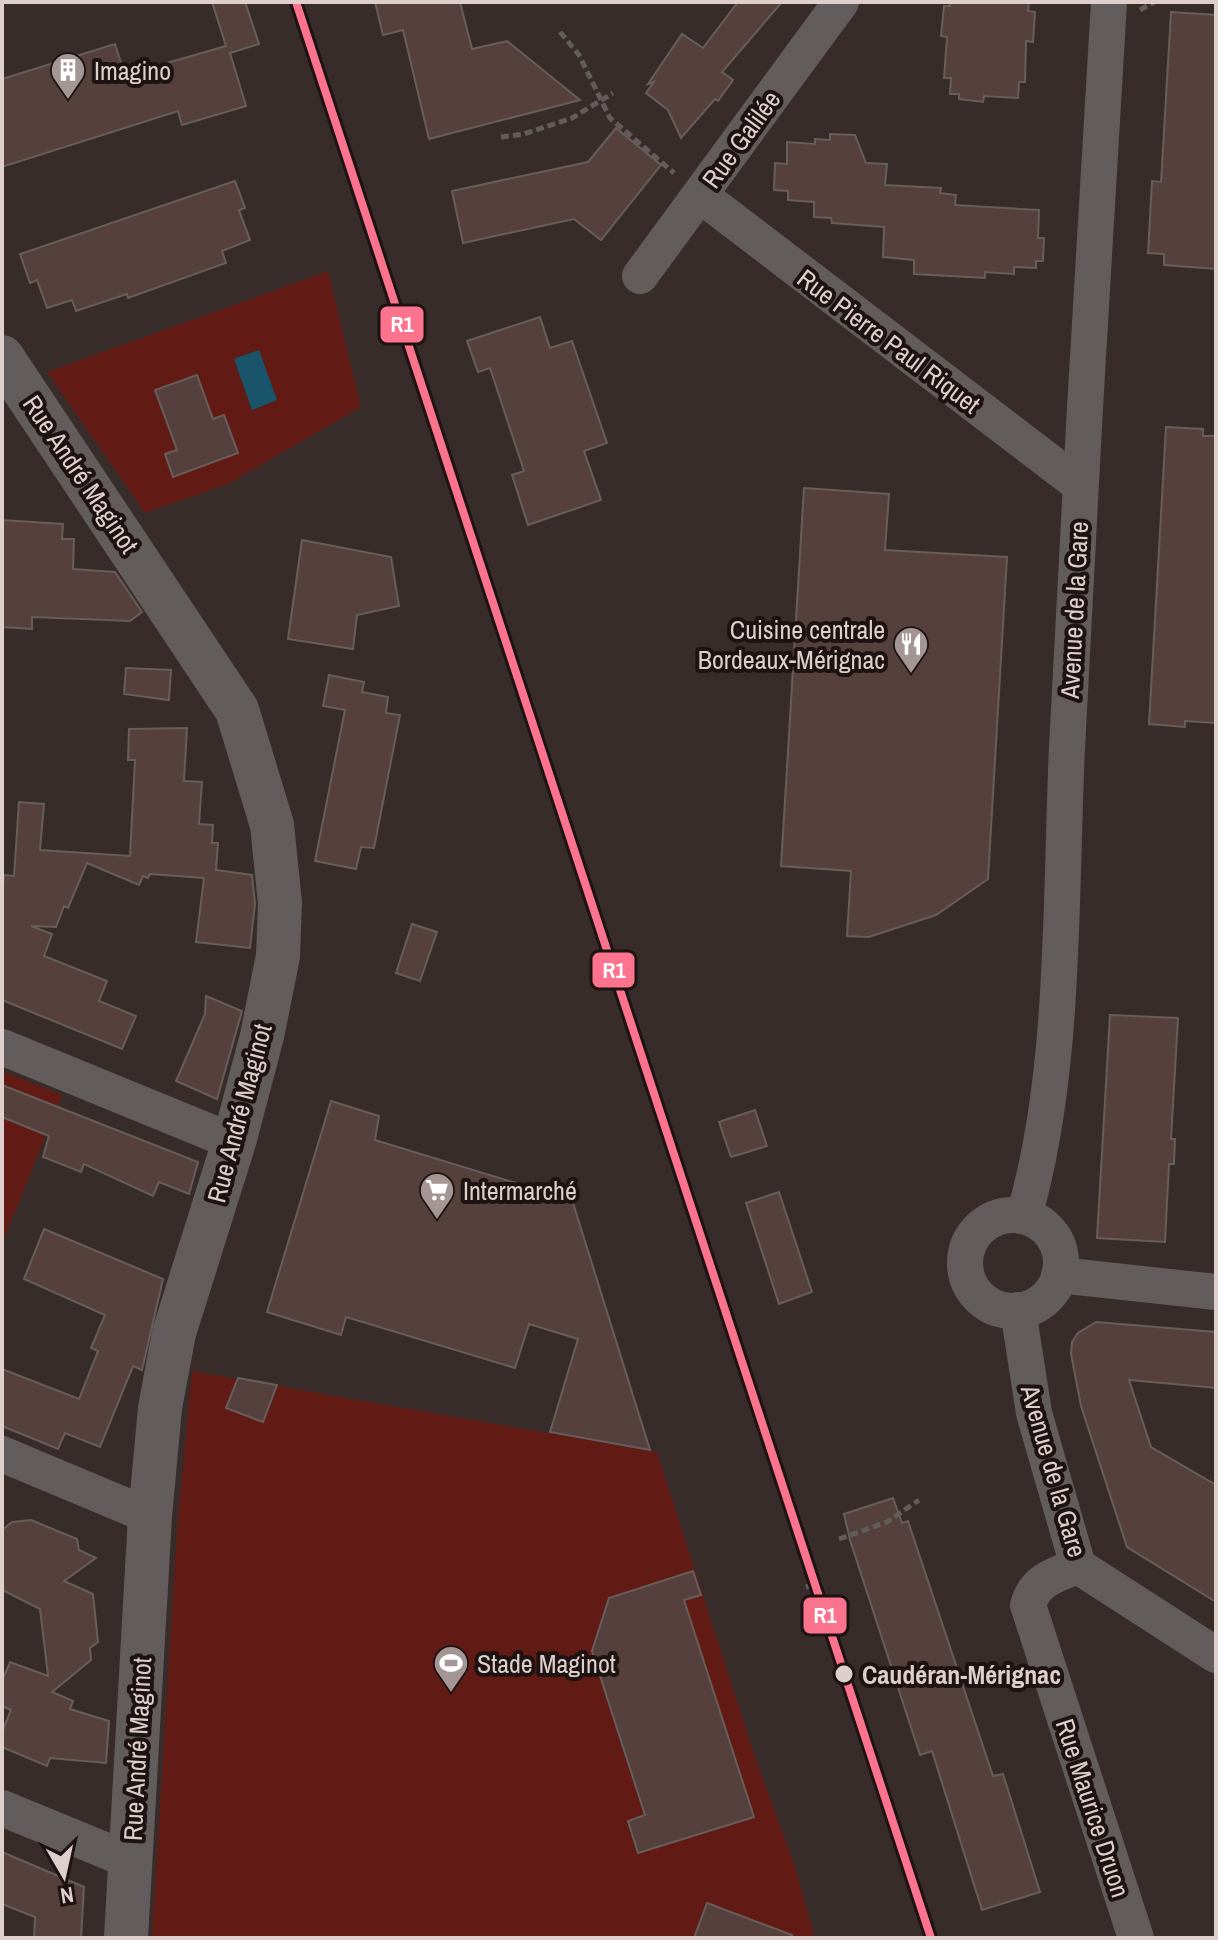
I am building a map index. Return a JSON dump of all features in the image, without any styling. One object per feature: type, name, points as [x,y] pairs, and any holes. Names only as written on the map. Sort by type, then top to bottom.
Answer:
[{"type":"street","name":"Rue Galilée","points":[[640,276],[841,2]]},
{"type":"street","name":"Avenue de la Gare","points":[[1024,1216],[1036,1174],[1052,1064],[1080,485],[1109,2]]},
{"type":"street","name":"Rue Pierre Paul Riquet","points":[[700,195],[1080,485]]},
{"type":"street","name":"Rue André Maginot","points":[[2,357],[237,710],[272,825],[280,903],[278,956],[262,1036],[234,1142],[174,1333],[160,1408],[150,1516],[126,1938]]},
{"type":"street","points":[[2,1047],[234,1142]]},
{"type":"street","points":[[1024,1216],[1046,1228],[1054,1238],[1060,1250],[1059,1275],[1055,1286],[1039,1303],[1018,1310],[988,1304],[977,1294],[965,1267],[966,1252],[981,1226],[994,1218],[1024,1216]]},
{"type":"street","points":[[1059,1275],[1216,1292]]},
{"type":"street","name":"Avenue de la Gare","points":[[1018,1310],[1034,1413],[1078,1566],[1216,1655]]},
{"type":"street","points":[[2,1454],[150,1516]]},
{"type":"street","name":"Rue Maurice Druon","points":[[1078,1566],[1048,1577],[1032,1590],[1028,1605],[1136,1938]]},
{"type":"street","points":[[2,1808],[131,1861]]},
{"type":"path","points":[[560,32],[579,55],[610,118],[700,195]]},
{"type":"path","points":[[501,137],[524,134],[572,118],[600,98],[613,93]]},
{"type":"path","points":[[839,1539],[887,1522],[919,1500]]},
{"type":"path","points":[[806,1587],[822,1582]]},
{"type":"shaded area","points":[[328,271],[361,407],[228,484],[145,513],[47,372]]},
{"type":"shaded area","points":[[2,1071],[62,1095],[2,1244]]},
{"type":"shaded area","name":"Stade Maginot","points":[[192,1371],[657,1452],[755,1757],[794,1863],[815,1938],[152,1938],[177,1532]]},
{"type":"water","points":[[259,350],[277,400],[252,410],[234,359]]},
{"type":"building","points":[[212,2],[245,2],[259,44],[230,53],[246,106],[182,125],[178,111],[2,167],[2,79],[115,44],[125,75],[226,46]]},
{"type":"building","points":[[375,2],[460,2],[472,49],[507,41],[580,100],[429,139],[403,30],[383,35]]},
{"type":"building","points":[[738,2],[782,2],[722,72],[733,80],[718,101],[715,99],[681,138],[668,110],[646,93],[654,82],[648,84],[682,34],[703,48]]},
{"type":"building","points":[[950,2],[1029,2],[1028,11],[1035,12],[1033,42],[1026,41],[1025,82],[1019,82],[1018,98],[984,96],[983,102],[959,99],[959,94],[950,94],[951,78],[944,78],[947,37],[941,36],[944,6],[950,6]]},
{"type":"building","points":[[1171,12],[1216,15],[1216,269],[1164,265],[1164,254],[1148,253],[1152,181],[1161,182]]},
{"type":"building","points":[[616,128],[661,165],[601,240],[574,219],[463,243],[452,191],[588,162]]},
{"type":"building","points":[[830,134],[855,135],[866,163],[887,164],[885,185],[941,188],[940,193],[956,195],[955,205],[1039,210],[1038,238],[1044,238],[1043,261],[1036,261],[1036,268],[1014,267],[1014,274],[985,272],[985,278],[914,274],[914,260],[883,257],[884,227],[832,223],[831,218],[814,217],[814,202],[788,200],[788,191],[774,190],[775,163],[787,164],[787,142],[815,144],[815,139],[830,140]]},
{"type":"building","points":[[235,181],[245,208],[239,210],[250,240],[222,251],[226,263],[128,298],[127,294],[76,311],[72,300],[47,308],[37,280],[30,283],[20,254]]},
{"type":"building","points":[[540,317],[550,348],[572,341],[607,443],[584,451],[601,500],[528,525],[512,475],[524,471],[490,368],[478,372],[467,341]]},
{"type":"building","points":[[197,375],[213,419],[224,415],[238,453],[173,477],[165,454],[177,450],[155,390]]},
{"type":"building","points":[[1166,427],[1203,429],[1203,436],[1216,436],[1216,723],[1185,721],[1185,727],[1149,724]]},
{"type":"building","name":"Cuisine centrale Bordeaux-Mérignac","points":[[804,488],[889,494],[885,550],[1007,557],[988,879],[936,915],[869,937],[847,936],[851,871],[781,866]]},
{"type":"building","points":[[2,520],[63,524],[62,539],[74,539],[73,569],[115,572],[142,612],[130,621],[32,617],[32,629],[2,627]]},
{"type":"building","points":[[302,540],[391,557],[399,606],[357,615],[353,649],[288,639]]},
{"type":"building","points":[[126,668],[171,670],[169,700],[124,694]]},
{"type":"building","points":[[329,675],[364,682],[362,692],[388,697],[386,713],[400,715],[374,848],[361,847],[356,869],[315,861],[345,710],[323,706]]},
{"type":"building","points":[[187,728],[184,781],[202,782],[199,824],[213,825],[212,843],[218,843],[216,870],[252,875],[255,904],[250,948],[196,942],[204,878],[150,874],[148,878],[143,876],[139,885],[87,863],[68,908],[64,906],[56,927],[31,926],[52,934],[44,956],[107,981],[99,1001],[136,1016],[122,1049],[2,1000],[2,896],[4,875],[14,876],[19,802],[44,804],[40,850],[130,856],[135,760],[128,760],[129,729]]},
{"type":"building","points":[[412,924],[437,932],[420,981],[396,973]]},
{"type":"building","points":[[206,996],[242,1011],[217,1099],[176,1081],[205,1014]]},
{"type":"building","points":[[1110,1015],[1178,1018],[1171,1139],[1175,1139],[1174,1164],[1169,1164],[1165,1242],[1097,1238]]},
{"type":"building","points":[[2,1085],[198,1162],[189,1194],[159,1182],[153,1196],[84,1164],[81,1172],[43,1157],[49,1136],[2,1117]]},
{"type":"building","name":"Intermarché","points":[[331,1101],[379,1116],[375,1140],[555,1195],[569,1190],[650,1450],[550,1432],[578,1339],[529,1324],[515,1368],[346,1317],[341,1335],[267,1312]]},
{"type":"building","points":[[755,1110],[767,1146],[731,1157],[719,1122]]},
{"type":"building","points":[[779,1192],[812,1292],[779,1304],[746,1203]]},
{"type":"building","points":[[44,1229],[163,1279],[142,1370],[133,1366],[100,1447],[65,1433],[58,1449],[2,1426],[2,1369],[79,1399],[98,1351],[91,1348],[105,1315],[24,1279]]},
{"type":"building","points":[[1096,1322],[1216,1332],[1216,1388],[1129,1380],[1151,1447],[1216,1485],[1216,1602],[1127,1547],[1081,1406],[1071,1354],[1072,1342],[1078,1333]]},
{"type":"building","points":[[238,1378],[277,1385],[263,1422],[226,1408]]},
{"type":"building","points":[[893,1498],[902,1523],[908,1521],[993,1776],[1003,1774],[1040,1892],[982,1910],[932,1751],[920,1755],[844,1514]]},
{"type":"building","points":[[31,1520],[77,1539],[79,1550],[96,1558],[64,1581],[93,1594],[98,1642],[90,1648],[91,1660],[52,1692],[73,1701],[70,1709],[109,1721],[106,1763],[50,1758],[47,1766],[2,1747],[2,1732],[11,1710],[2,1706],[2,1681],[10,1662],[48,1676],[40,1609],[2,1590],[2,1530],[12,1522]]},
{"type":"building","points":[[693,1571],[701,1595],[684,1600],[754,1817],[638,1853],[628,1821],[645,1815],[592,1651],[609,1598]]},
{"type":"building","points":[[2,1852],[84,1887],[81,1938],[34,1938],[35,1917],[2,1904]]},
{"type":"building","points":[[707,1903],[792,1935],[792,1938],[694,1938]]},
{"type":"transit line","name":"R1","points":[[296,2],[931,1938]]},
{"type":"place","name":"Imagino","points":[[68,101]]},
{"type":"place","name":"Cuisine centrale Bordeaux-Mérignac","points":[[911,675]]},
{"type":"place","name":"Intermarché","points":[[437,1221]]},
{"type":"place","name":"Caudéran-Mérignac","points":[[844,1674]]},
{"type":"place","name":"Stade Maginot","points":[[451,1694]]}]
